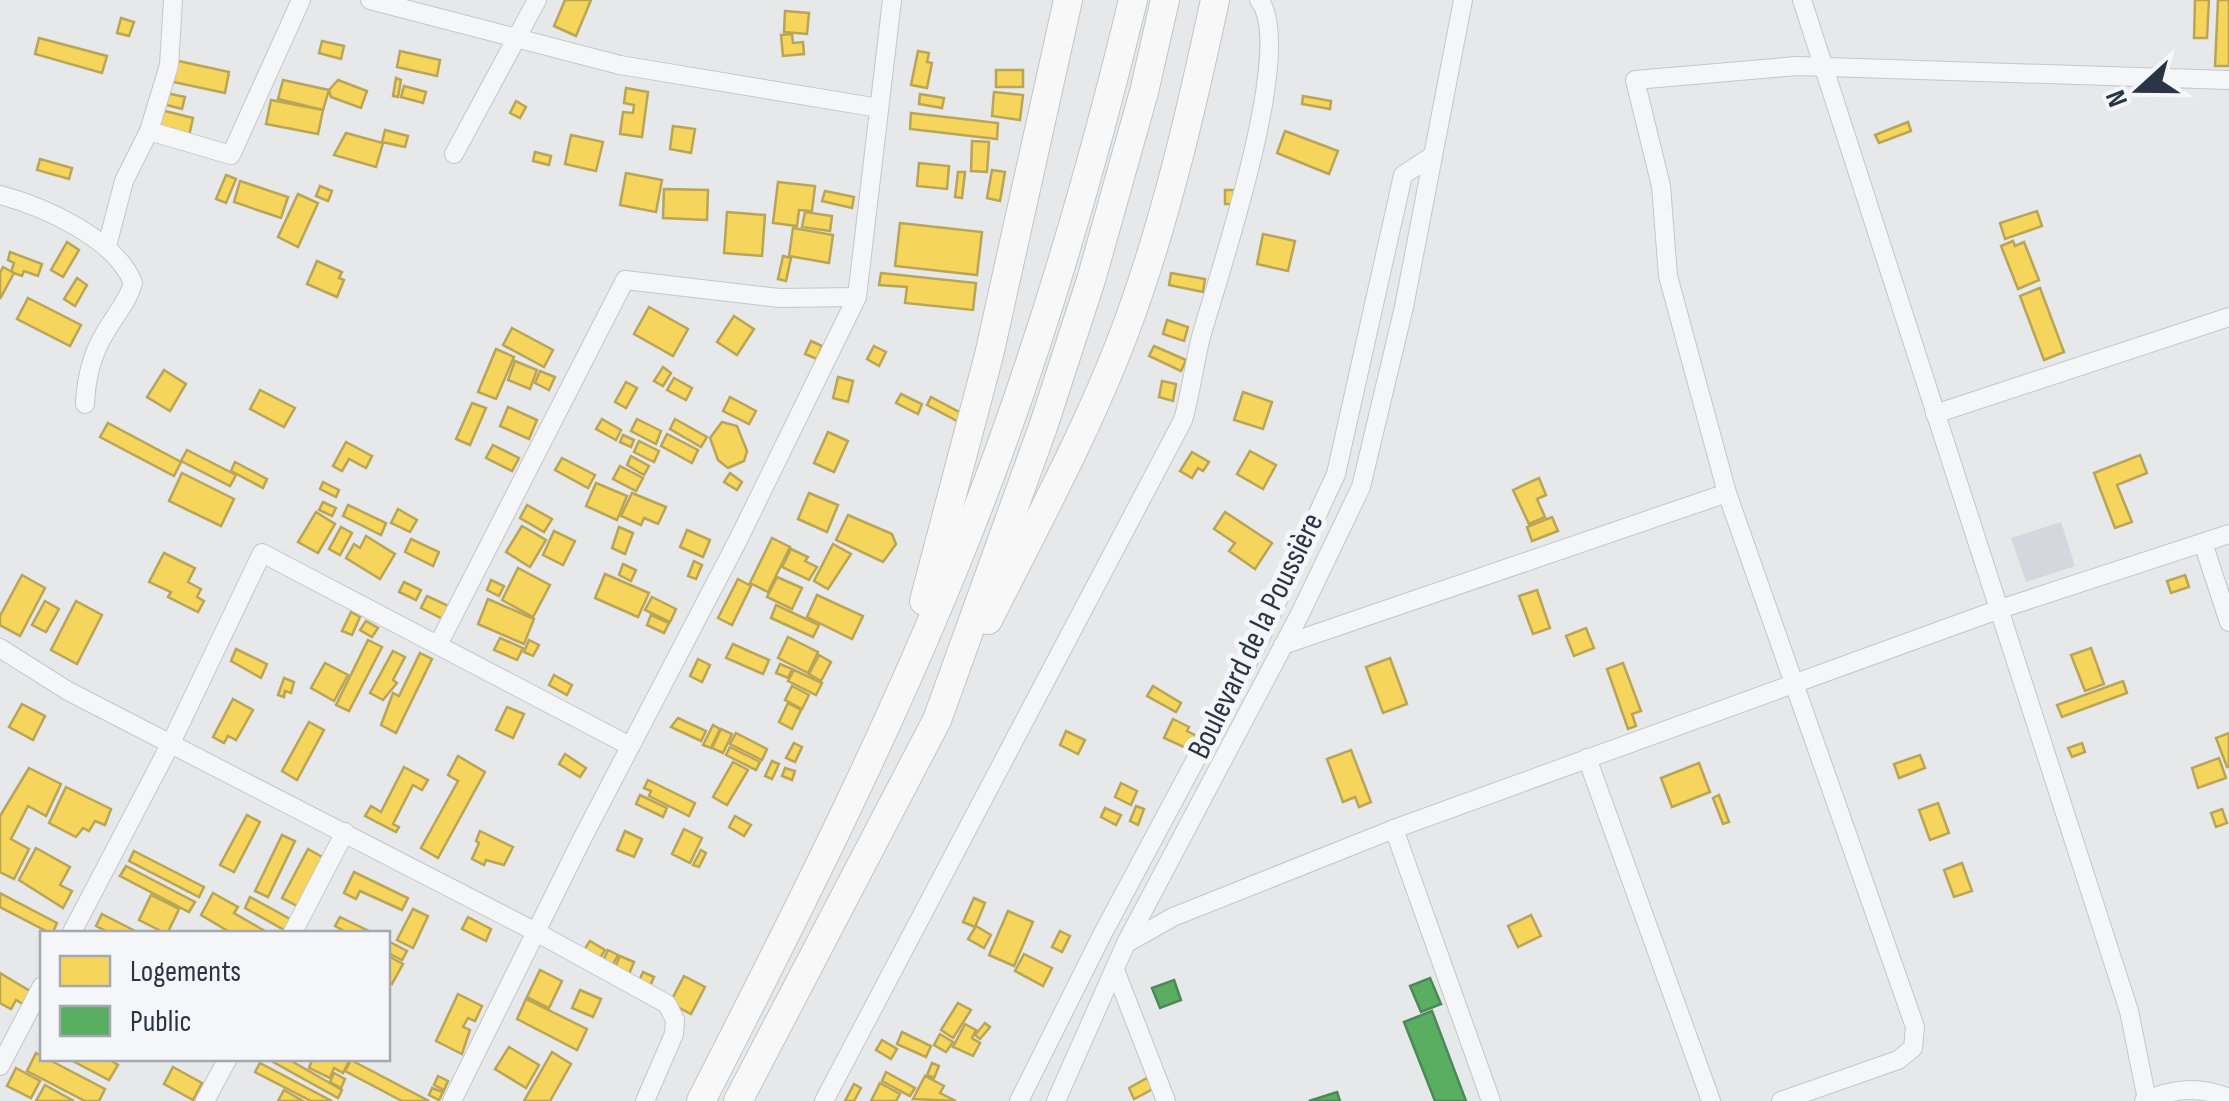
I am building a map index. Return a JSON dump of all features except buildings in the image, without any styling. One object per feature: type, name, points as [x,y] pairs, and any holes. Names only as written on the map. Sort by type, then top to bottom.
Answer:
[{"type":"main road","points":[[898,700],[990,355],[1068,0]]},
{"type":"main road","points":[[701,1101],[826,857],[963,546],[1061,270],[1133,0]]},
{"type":"main road","points":[[938,720],[1091,280],[1144,92],[1165,0]]},
{"type":"main road","points":[[738,1101],[1068,464],[1125,331],[1190,116],[1215,0]]},
{"type":"street","points":[[107,246],[124,182],[149,131],[170,65],[173,0]]},
{"type":"street","points":[[149,131],[231,155],[301,0]]},
{"type":"street","points":[[370,0],[620,65],[879,108]]},
{"type":"street","points":[[454,154],[537,0]]},
{"type":"street","points":[[452,1101],[737,542],[857,297],[892,0]]},
{"type":"street","points":[[824,1101],[1182,420],[1196,355],[1264,113],[1268,38],[1266,8],[1260,0]]},
{"type":"street","name":"Boulevard de la Poussière","points":[[1056,1101],[1126,943],[1284,645],[1361,487],[1404,307],[1463,0]]},
{"type":"street","points":[[1802,0],[2129,1011],[2146,1100],[2176,1089],[2210,1090],[2229,1098]]},
{"type":"street","points":[[1781,1101],[1898,1060],[1912,1048],[1916,1027],[1727,493],[1668,276],[1660,186],[1635,80],[1822,66],[2229,80]]},
{"type":"street","name":"Boulevard de la Poussière","points":[[1020,1101],[1103,934],[1258,643],[1336,474],[1403,176],[1432,156]]},
{"type":"street","points":[[0,195],[64,222],[107,246],[127,267],[134,283],[127,303],[104,334],[86,380],[85,404]]},
{"type":"street","points":[[438,644],[624,280],[780,298],[857,297]]},
{"type":"street","points":[[1935,414],[2229,316]]},
{"type":"street","points":[[1284,645],[1727,493]]},
{"type":"street","points":[[1103,934],[1126,943],[1173,917],[1394,829],[1997,610],[2229,534]]},
{"type":"street","points":[[2203,544],[2229,622]]},
{"type":"street","points":[[73,931],[170,745],[262,554],[630,746]]},
{"type":"street","points":[[0,648],[68,691],[345,832],[667,1004],[675,1020],[674,1034],[645,1101]]},
{"type":"street","points":[[1587,758],[1711,1101]]},
{"type":"street","points":[[1394,829],[1491,1101]]},
{"type":"street","points":[[294,931],[345,832]]},
{"type":"street","points":[[1114,970],[1166,1101]]},
{"type":"street","points":[[0,1066],[40,990]]},
{"type":"street","points":[[205,1101],[226,1061]]},
{"type":"shaded area","points":[[2061,522],[2075,566],[2026,582],[2011,538]]}]
